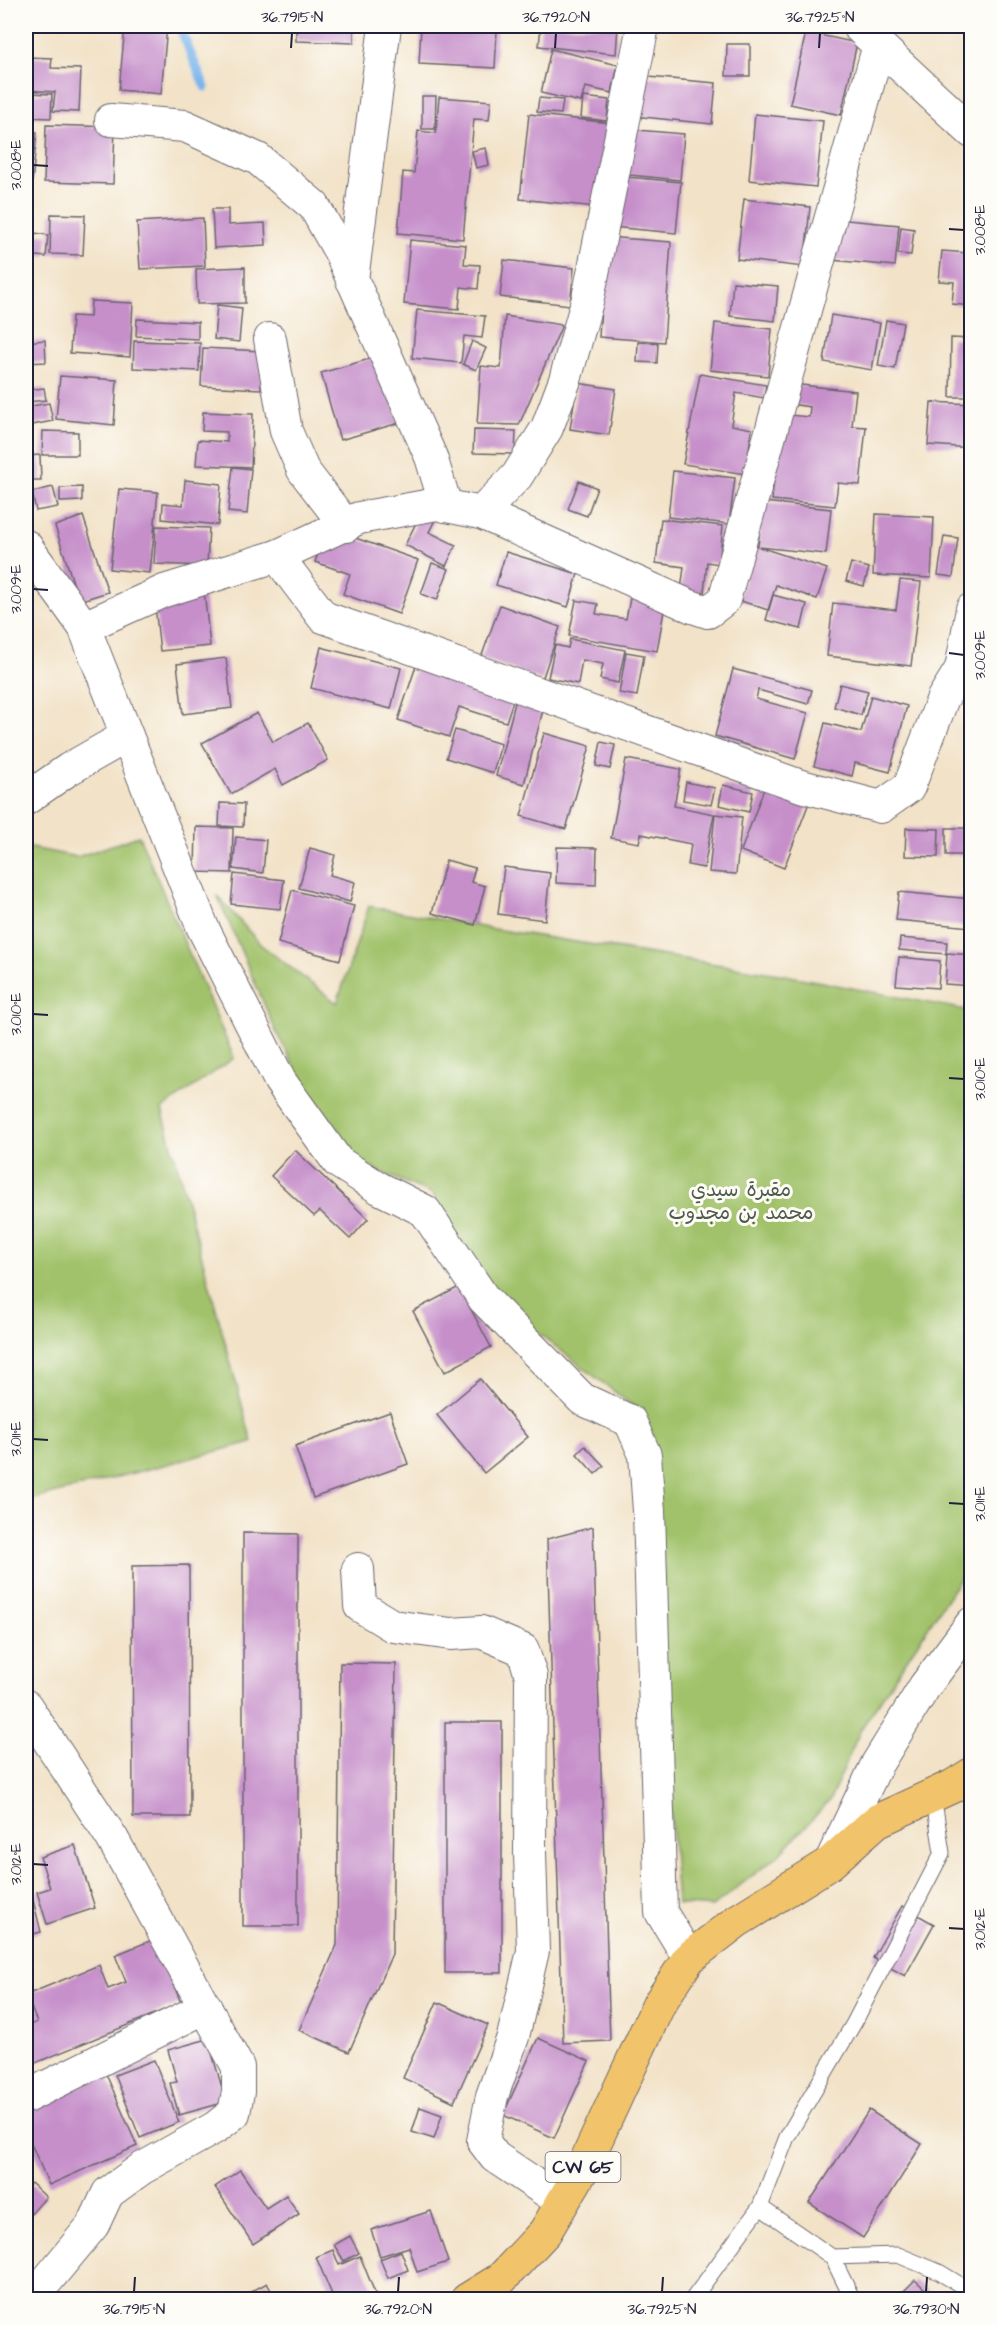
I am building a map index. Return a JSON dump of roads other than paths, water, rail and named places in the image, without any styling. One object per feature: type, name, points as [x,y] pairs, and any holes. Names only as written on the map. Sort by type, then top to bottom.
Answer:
[{"type":"main road","points":[[689,1958],[737,1922],[830,1863],[877,1821],[972,1774]]},
{"type":"main road","name":"CW 65","points":[[467,2300],[501,2279],[545,2232],[583,2168],[659,2004],[689,1958]]},
{"type":"street","points":[[352,280],[385,26]]},
{"type":"street","points":[[481,513],[517,476],[546,428],[565,380],[588,298],[644,26]]},
{"type":"street","points":[[84,627],[164,591],[277,556],[346,526],[358,518],[437,504],[481,513],[708,612],[724,600],[868,35],[972,132]]},
{"type":"street","points":[[111,120],[185,126],[258,159],[314,206],[341,254],[431,457],[446,506]]},
{"type":"street","points":[[270,339],[286,431],[303,470],[346,526]]},
{"type":"street","points":[[26,546],[84,627],[203,928],[280,1081],[338,1162],[379,1188],[425,1211],[492,1307],[582,1399],[630,1421],[645,1455],[649,1511],[661,1912],[689,1958]]},
{"type":"street","points":[[277,556],[323,616],[801,786],[881,807],[909,787],[943,698],[966,667],[972,609]]},
{"type":"street","points":[[26,799],[69,769],[127,736]]},
{"type":"street","points":[[358,1569],[360,1606],[393,1626],[451,1634],[481,1632],[523,1650],[526,1659],[531,1676],[530,1853],[533,1951],[513,2037],[492,2096],[483,2141],[495,2157],[562,2202]]},
{"type":"street","points":[[830,1863],[877,1764],[926,1686],[972,1623]]},
{"type":"street","points":[[26,1706],[112,1838],[238,2067],[238,2092],[234,2113],[216,2127],[141,2169],[108,2193],[93,2225],[36,2291]]},
{"type":"street","points":[[26,2097],[206,2007]]},
{"type":"lane","points":[[692,2300],[760,2207],[787,2137],[854,2023],[942,1853],[933,1795]]},
{"type":"lane","points":[[760,2207],[832,2257],[853,2300]]},
{"type":"lane","points":[[832,2257],[898,2255],[939,2272],[972,2292]]},
{"type":"waterway","points":[[179,26],[205,87]]},
{"type":"park label","name":"مقبرة سيدي محمد بن مجدوب","points":[[741,1200]]}]
